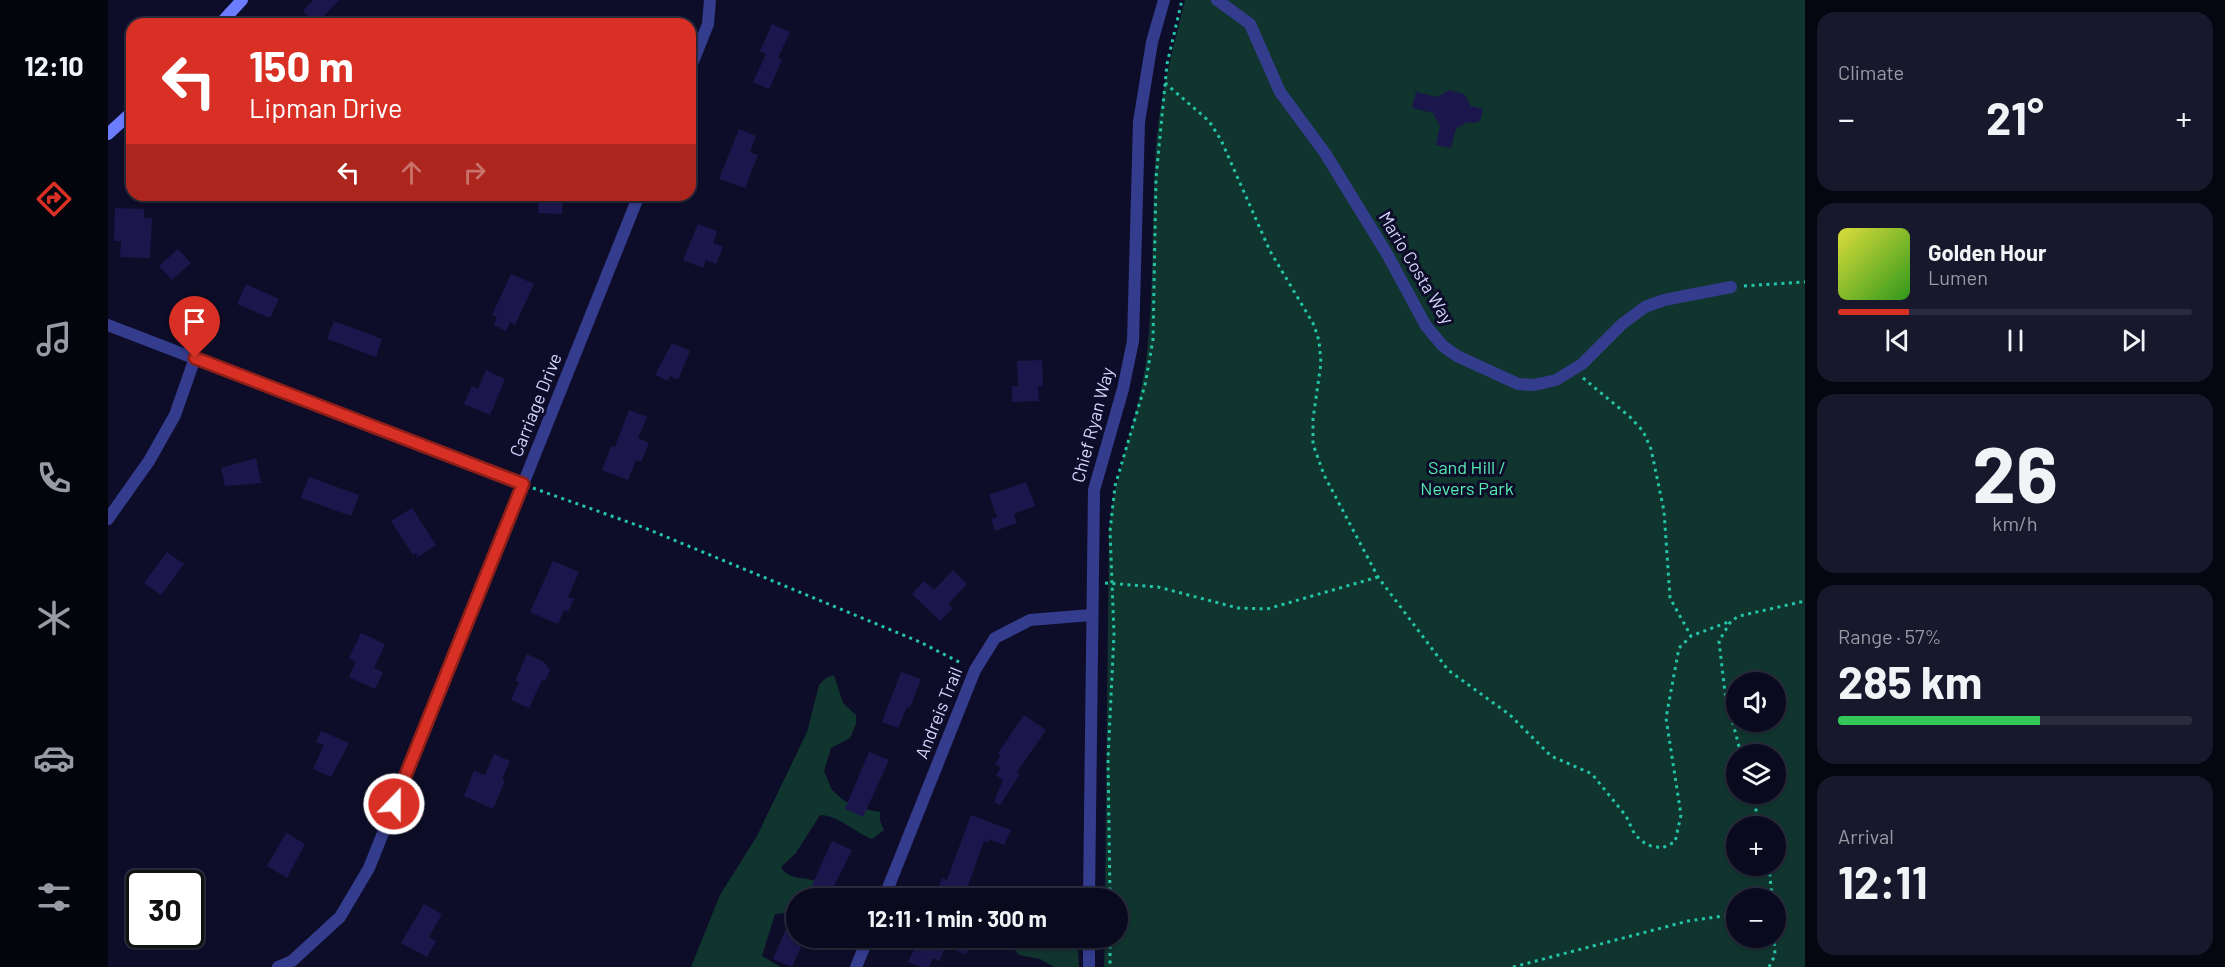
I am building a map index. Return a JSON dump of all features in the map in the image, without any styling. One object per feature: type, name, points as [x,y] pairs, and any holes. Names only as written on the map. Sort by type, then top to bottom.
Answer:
[{"type":"main road","points":[[226,18],[242,0]]},
{"type":"main road","points":[[108,134],[126,118]]},
{"type":"street","points":[[696,54],[708,24],[710,0]]},
{"type":"street","name":"Chief Ryan Way","points":[[1089,888],[1094,490],[1123,389],[1133,341],[1139,122],[1152,42],[1164,0]]},
{"type":"street","name":"Mario Costa Way","points":[[1217,0],[1250,24],[1280,92],[1325,153],[1387,254],[1426,326],[1443,346],[1457,356],[1518,384],[1534,385],[1556,380],[1582,364],[1622,324],[1645,307],[1664,300],[1731,287]]},
{"type":"street","name":"Carriage Drive","points":[[278,967],[292,961],[340,917],[369,868],[637,201]]},
{"type":"street","points":[[108,325],[523,484]]},
{"type":"street","points":[[108,519],[149,461],[175,415],[195,358]]},
{"type":"street","name":"Andreis Trail","points":[[888,888],[975,670],[995,638],[1033,618],[1091,615]]},
{"type":"street","points":[[856,967],[864,948]]},
{"type":"street","points":[[1089,948],[1089,967]]},
{"type":"path","points":[[1110,888],[1108,759],[1114,634],[1110,531],[1115,486],[1145,385],[1153,340],[1156,178],[1167,64],[1182,0]]},
{"type":"path","points":[[1165,83],[1209,121],[1221,140],[1270,250],[1314,325],[1319,341],[1321,363],[1313,419],[1313,444],[1324,475],[1378,578],[1448,670],[1510,715],[1551,756],[1592,774],[1626,816],[1635,835],[1647,845],[1662,848],[1675,842],[1681,815],[1666,718],[1679,648],[1691,636],[1739,616],[1805,602]]},
{"type":"path","points":[[1731,287],[1805,282]]},
{"type":"path","points":[[1572,370],[1598,388],[1643,431],[1651,449],[1664,512],[1670,598],[1691,636]]},
{"type":"path","points":[[523,484],[656,533],[920,642],[975,670]]},
{"type":"path","points":[[1092,582],[1158,587],[1238,608],[1267,609],[1378,578]]},
{"type":"path","points":[[1731,621],[1719,641],[1725,693],[1738,744]]},
{"type":"path","points":[[1513,967],[1688,921],[1726,916]]},
{"type":"path","points":[[1110,948],[1110,967]]},
{"type":"path","points":[[1769,967],[1775,955],[1775,948]]},
{"type":"green space","name":"Sand Hill / Nevers Park","points":[[1185,0],[1805,0],[1805,967],[1104,967],[1105,948],[1128,948],[1128,888],[1105,888],[1109,529],[1117,485],[1144,375],[1147,352],[1157,134],[1165,83]]},
{"type":"green space","points":[[834,675],[843,703],[856,715],[856,724],[850,738],[831,748],[824,771],[832,790],[843,800],[858,808],[880,812],[880,821],[884,830],[872,839],[834,818],[820,815],[796,853],[781,867],[792,876],[816,881],[832,888],[786,888],[786,914],[775,914],[762,956],[781,967],[691,967],[720,895],[757,836],[807,732],[819,685],[826,678]]},
{"type":"green space","points":[[1013,948],[1076,948],[1078,950],[1079,967],[1054,967],[1040,959],[1019,955]]},
{"type":"building","points":[[313,0],[339,0],[322,18],[310,18],[303,11]]},
{"type":"building","points":[[772,24],[790,32],[778,58],[782,60],[769,89],[753,82],[766,54],[760,51]]},
{"type":"building","points":[[1449,90],[1464,94],[1471,106],[1483,109],[1480,121],[1468,122],[1456,128],[1451,148],[1436,145],[1440,126],[1433,113],[1412,108],[1416,92],[1437,97]]},
{"type":"building","points":[[739,129],[756,136],[750,152],[758,155],[745,188],[719,179]]},
{"type":"building","points":[[539,201],[563,201],[562,214],[538,213]]},
{"type":"building","points":[[115,208],[144,209],[144,218],[152,218],[150,258],[120,257],[121,241],[114,241]]},
{"type":"building","points":[[698,224],[717,231],[713,243],[723,247],[716,264],[706,260],[703,268],[683,260]]},
{"type":"building","points":[[178,249],[191,263],[172,280],[159,266]]},
{"type":"building","points":[[511,274],[534,284],[515,325],[510,322],[506,331],[494,325],[497,317],[492,315]]},
{"type":"building","points":[[246,284],[279,299],[270,318],[237,304]]},
{"type":"building","points":[[334,321],[382,339],[376,357],[327,339]]},
{"type":"building","points":[[672,343],[690,351],[678,380],[670,376],[668,381],[655,375]]},
{"type":"building","points":[[1042,360],[1043,386],[1038,386],[1039,401],[1012,402],[1012,386],[1018,386],[1017,361]]},
{"type":"building","points":[[486,370],[505,379],[490,415],[464,404],[472,386],[478,389]]},
{"type":"building","points":[[629,410],[647,417],[638,438],[649,443],[641,462],[636,460],[628,480],[602,470],[611,446],[615,447]]},
{"type":"building","points":[[256,458],[261,483],[225,486],[221,468]]},
{"type":"building","points":[[309,477],[359,495],[351,516],[301,498]]},
{"type":"building","points":[[1026,482],[1035,506],[1014,514],[1017,523],[995,531],[991,519],[997,517],[989,495]]},
{"type":"building","points":[[412,508],[436,545],[418,557],[416,553],[413,555],[391,521]]},
{"type":"building","points":[[167,552],[184,564],[161,595],[144,583]]},
{"type":"building","points":[[553,561],[579,572],[568,597],[574,599],[568,612],[564,610],[558,624],[530,612]]},
{"type":"building","points":[[953,570],[967,584],[948,604],[953,608],[940,621],[912,594],[924,581],[934,590]]},
{"type":"building","points":[[361,633],[385,644],[374,668],[383,672],[375,689],[349,677],[356,662],[349,658]]},
{"type":"building","points":[[527,654],[544,662],[550,670],[545,681],[542,680],[529,708],[511,700],[519,682],[515,681]]},
{"type":"building","points":[[901,672],[921,679],[910,708],[907,707],[898,728],[882,722]]},
{"type":"building","points":[[1024,715],[1046,730],[1017,772],[1020,774],[1000,805],[994,802],[1003,780],[996,775],[1001,768],[995,764],[1001,755],[998,753]]},
{"type":"building","points":[[321,731],[349,743],[331,777],[313,769],[324,745],[316,742]]},
{"type":"building","points":[[869,752],[889,760],[863,817],[845,809]]},
{"type":"building","points":[[494,754],[510,761],[502,779],[505,781],[493,809],[464,796],[474,771],[485,775]]},
{"type":"building","points":[[971,815],[1011,830],[1004,845],[989,839],[988,843],[984,841],[967,888],[938,888],[942,878],[947,880]]},
{"type":"building","points":[[286,833],[305,844],[287,878],[267,866]]},
{"type":"building","points":[[832,841],[852,850],[833,888],[818,888],[812,885]]},
{"type":"building","points":[[424,904],[442,914],[429,937],[436,941],[427,957],[401,943]]},
{"type":"building","points":[[786,929],[786,948],[801,948],[792,967],[773,959]]},
{"type":"building","points":[[915,948],[945,948],[939,961],[933,958],[929,967],[921,967],[908,962]]},
{"type":"building","points":[[950,948],[969,948],[966,955]]},
{"type":"route","points":[[195,358],[523,484],[394,804]]}]
